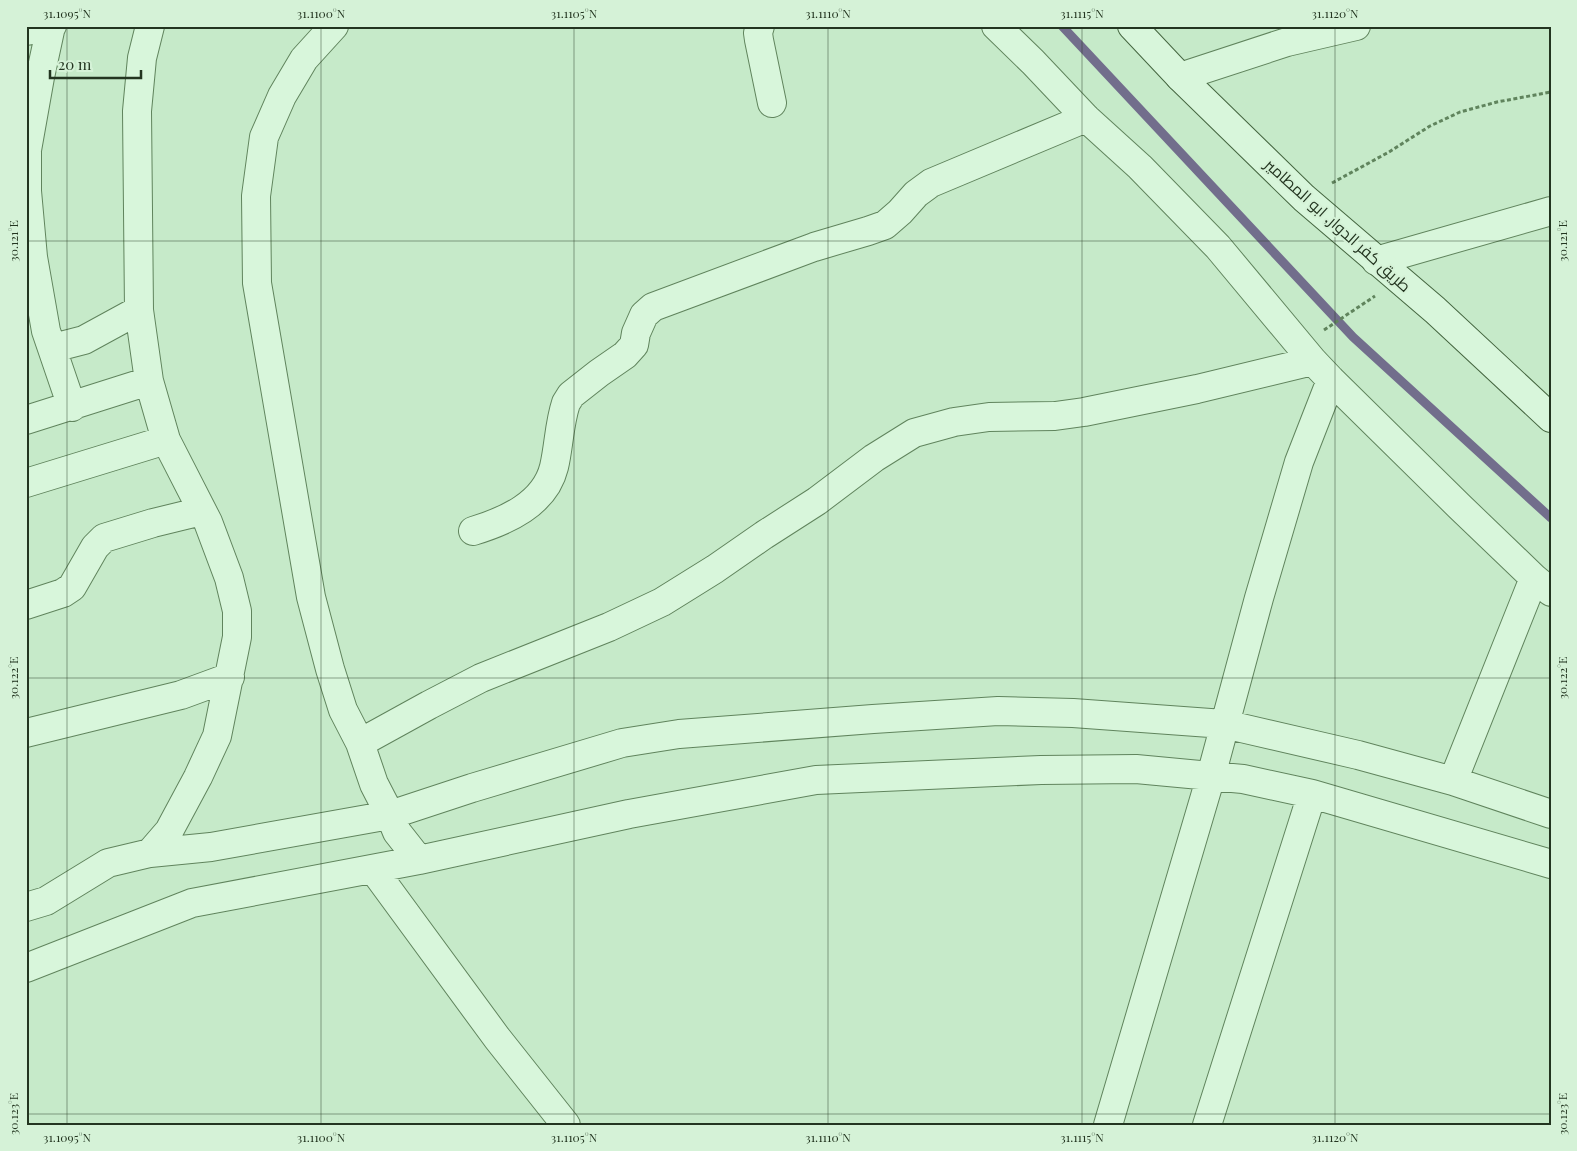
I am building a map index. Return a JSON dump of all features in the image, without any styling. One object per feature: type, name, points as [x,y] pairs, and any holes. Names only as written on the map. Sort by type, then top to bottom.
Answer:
[{"type":"street","points":[[26,31],[52,26],[40,77],[27,150],[27,191],[42,338],[72,406]]},
{"type":"street","points":[[150,26],[142,58],[137,111],[139,310],[149,381],[166,440],[208,522],[230,578],[237,611],[237,636],[217,736],[198,777],[169,831],[150,853]]},
{"type":"street","points":[[334,26],[304,59],[282,96],[264,137],[256,196],[257,283],[311,597],[330,669],[343,710],[360,743],[374,784],[397,832],[419,860]]},
{"type":"street","points":[[760,26],[758,40],[772,103]]},
{"type":"street","points":[[996,26],[1086,118],[1140,167],[1218,247],[1322,370],[1459,506],[1542,585],[1453,780]]},
{"type":"street","name":"طريق كفر الدوار, ابو المطامير","points":[[1132,26],[1180,77],[1304,198],[1546,408]]},
{"type":"street","points":[[1180,77],[1287,42],[1356,26]]},
{"type":"street","points":[[474,531],[496,524],[525,508],[539,494],[554,468],[566,403],[571,395],[625,356],[634,344],[636,333],[644,315],[653,306],[814,247],[868,232],[885,224],[900,212],[916,194],[930,184],[1086,118]]},
{"type":"street","points":[[1376,261],[1551,211]]},
{"type":"street","points":[[42,338],[84,340],[139,310]]},
{"type":"street","points":[[360,743],[481,678],[609,627],[662,602],[817,501],[874,458],[914,433],[954,422],[989,417],[1055,416],[1084,412],[1197,390],[1322,370]]},
{"type":"street","points":[[1108,1125],[1210,776],[1299,462],[1322,370]]},
{"type":"street","points":[[26,420],[149,381]]},
{"type":"street","points":[[26,483],[166,440]]},
{"type":"street","points":[[26,605],[63,593],[72,587],[94,548],[104,538],[202,511]]},
{"type":"street","points":[[26,733],[181,695],[230,677]]},
{"type":"street","points":[[26,907],[46,901],[108,863],[150,853],[211,847],[390,815],[622,743],[679,734],[873,718],[998,711],[1072,713],[1224,724],[1358,755],[1453,780],[1551,814]]},
{"type":"street","points":[[26,968],[192,903],[419,860],[629,814],[816,780],[1041,770],[1136,769],[1244,779],[1312,794],[1551,864]]},
{"type":"street","points":[[1206,1125],[1312,794]]},
{"type":"street","points":[[373,869],[497,1038],[566,1125]]},
{"type":"path","points":[[1304,198],[1389,152],[1430,126],[1460,112],[1497,102],[1551,92]]},
{"type":"path","points":[[1318,334],[1370,299]]},
{"type":"waterway","points":[[1062,26],[1353,337],[1551,518]]}]
